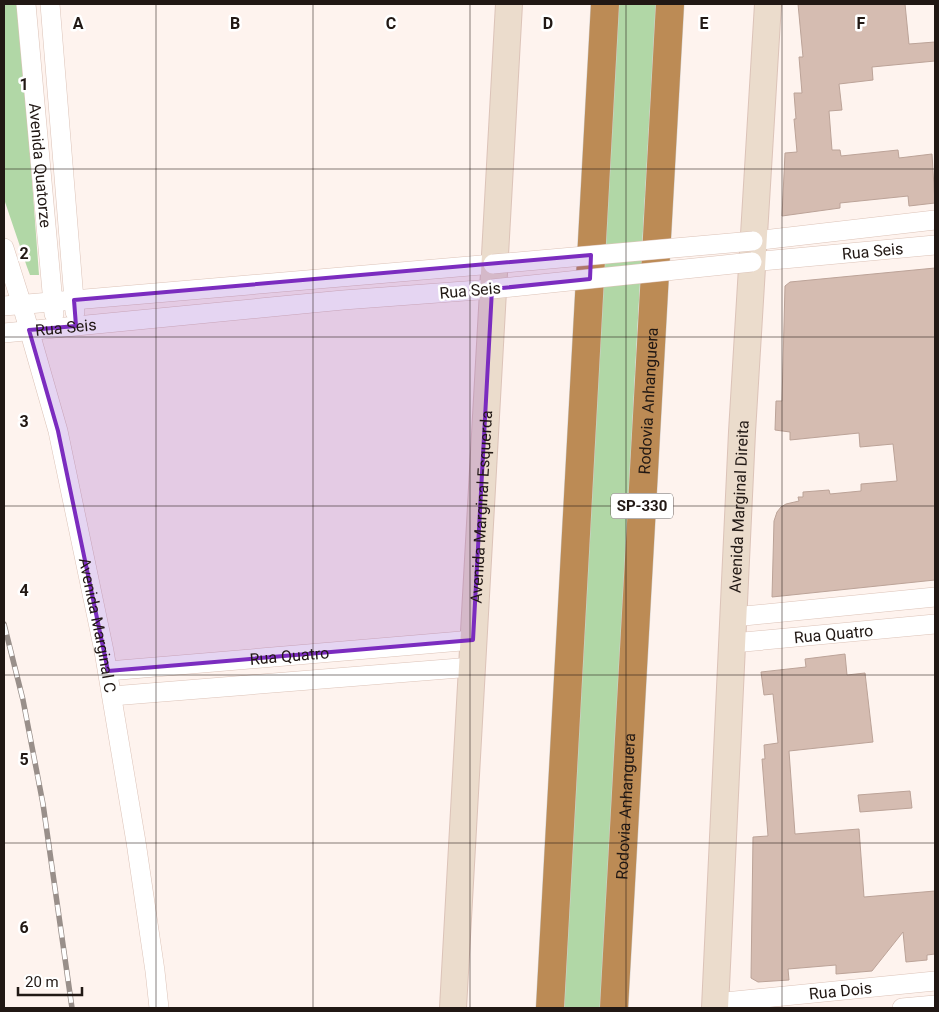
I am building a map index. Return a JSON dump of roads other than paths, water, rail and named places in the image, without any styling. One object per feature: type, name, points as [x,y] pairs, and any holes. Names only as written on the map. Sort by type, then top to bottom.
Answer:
[{"type":"highway","points":[[550,1008],[605,4]]},
{"type":"highway","name":"Rodovia Anhanguera","points":[[614,1008],[670,4]]},
{"type":"main road","name":"Avenida Marginal Esquerda","points":[[452,1008],[509,4]]},
{"type":"main road","name":"Avenida Marginal Direita","points":[[715,1006],[742,432],[768,4]]},
{"type":"street","name":"Avenida Quatorze","points":[[26,4],[55,328]]},
{"type":"street","name":"Avenida Quatorze","points":[[50,4],[76,326]]},
{"type":"street","name":"Rua Seis","points":[[753,251],[935,220]]},
{"type":"street","name":"Rua Seis","points":[[13,306],[74,300],[493,276],[753,251],[935,245]]},
{"type":"street","name":"Avenida Marginal C","points":[[4,248],[13,306],[29,330],[58,430],[108,670],[139,862],[159,1008]]},
{"type":"street","name":"Rua Seis","points":[[4,333],[343,300],[493,276]]},
{"type":"street","name":"Rua Quatro","points":[[734,617],[935,597]]},
{"type":"street","name":"Rua Quatro","points":[[732,643],[935,624]]},
{"type":"street","name":"Rua Quatro","points":[[108,670],[473,640]]},
{"type":"street","name":"Rua Quatro","points":[[112,696],[472,667]]},
{"type":"street","name":"Rua Dois","points":[[715,1006],[935,981]]},
{"type":"street","points":[[902,1008],[935,1005]]},
{"type":"railway","points":[[4,624],[23,700],[43,804],[72,1008]]}]
